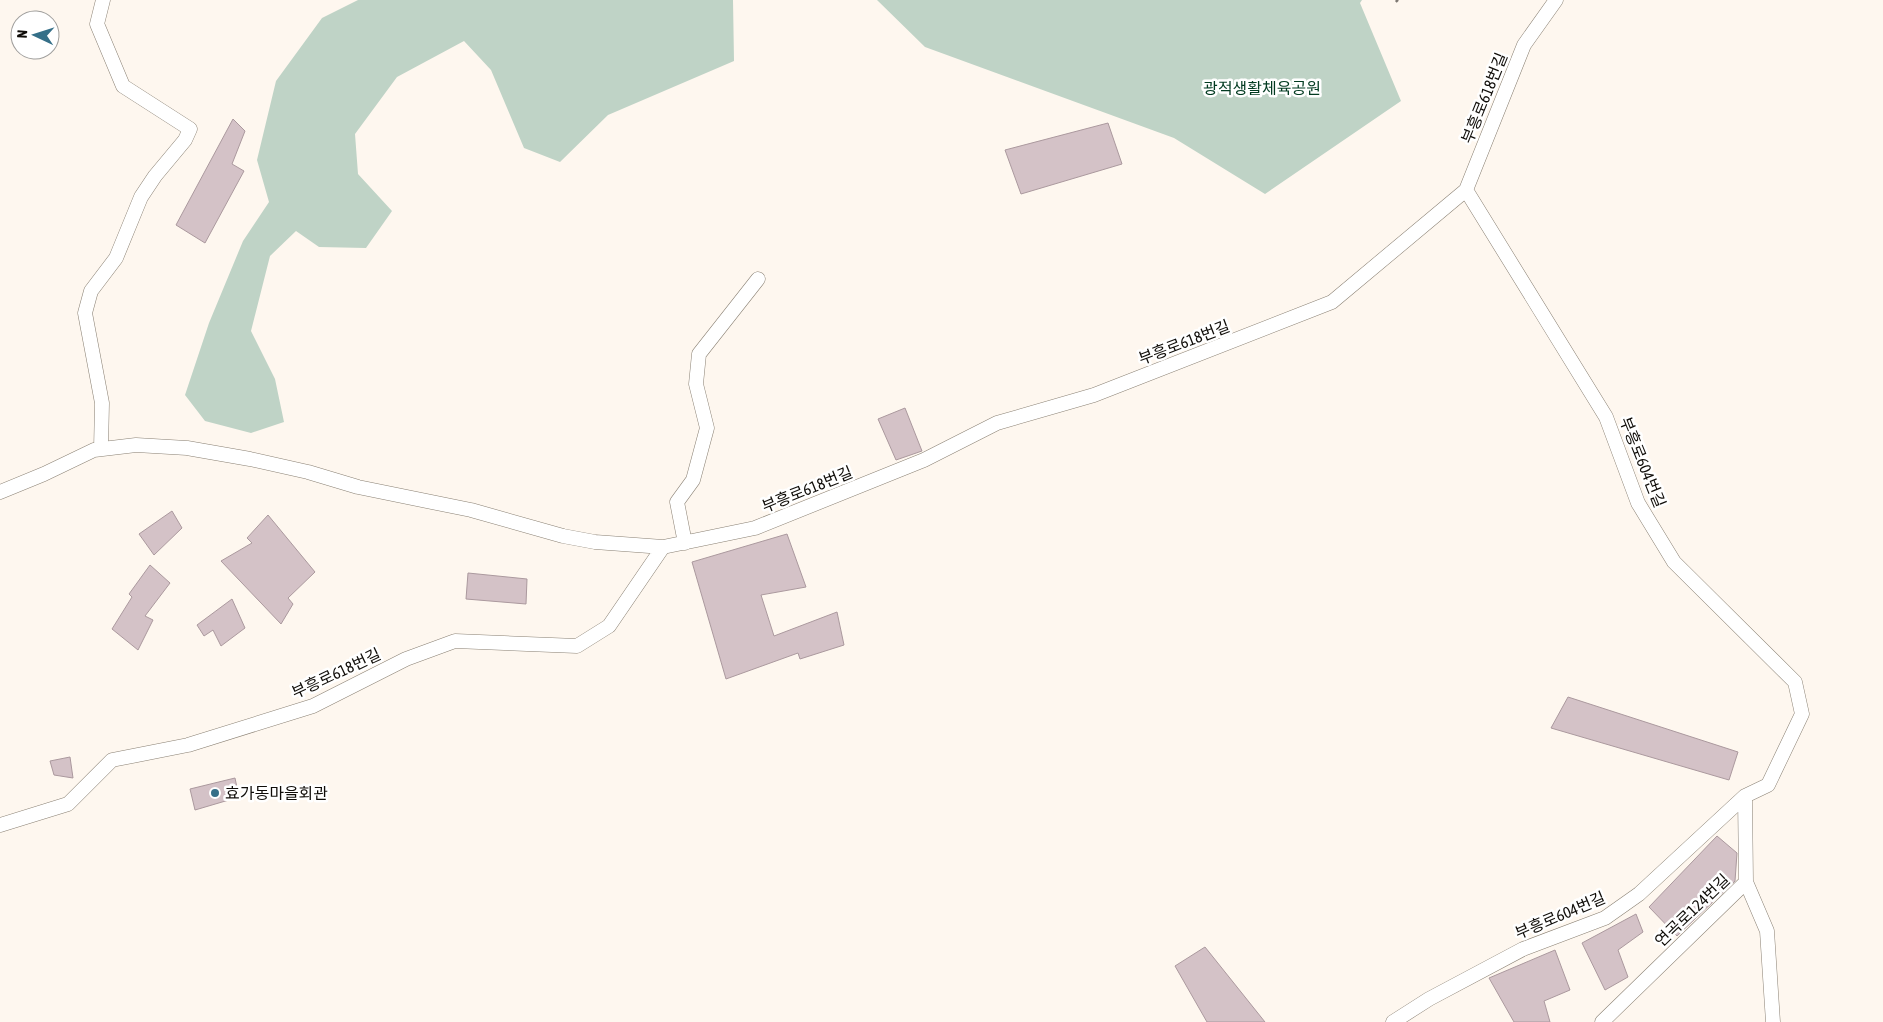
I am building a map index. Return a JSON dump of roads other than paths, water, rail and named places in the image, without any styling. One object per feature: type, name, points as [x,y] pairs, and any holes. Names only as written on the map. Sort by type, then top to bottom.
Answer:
[{"type":"street","points":[[101,449],[102,403],[85,313],[91,290],[116,258],[141,197],[155,176],[185,140],[190,129],[123,86],[96,24],[103,0]]},
{"type":"street","name":"부흥로618번길","points":[[0,492],[44,474],[94,450],[136,445],[186,448],[250,459],[308,472],[358,487],[471,510],[563,536],[594,542],[663,547],[755,528],[924,460],[997,423],[1094,395],[1332,302],[1466,190],[1524,45],[1556,0]]},
{"type":"street","name":"부흥로604번길","points":[[1393,1022],[1429,999],[1523,949],[1605,918],[1640,894],[1745,796],[1768,784],[1802,714],[1795,682],[1674,562],[1638,503],[1606,417],[1466,190]]},
{"type":"street","points":[[685,543],[677,502],[693,480],[707,428],[696,384],[699,354],[758,279]]},
{"type":"street","name":"부흥로618번길","points":[[0,825],[68,804],[112,760],[188,745],[313,706],[406,660],[455,641],[577,646],[609,626],[663,547]]},
{"type":"street","points":[[1745,796],[1746,882]]},
{"type":"street","name":"연곡로124번길","points":[[1602,1022],[1746,882],[1767,931],[1773,1022]]},
{"type":"place","name":"효가동마을회관","points":[[215,793]]},
{"type":"park label","name":"광적생활체육공원","points":[[1262,88]]}]
